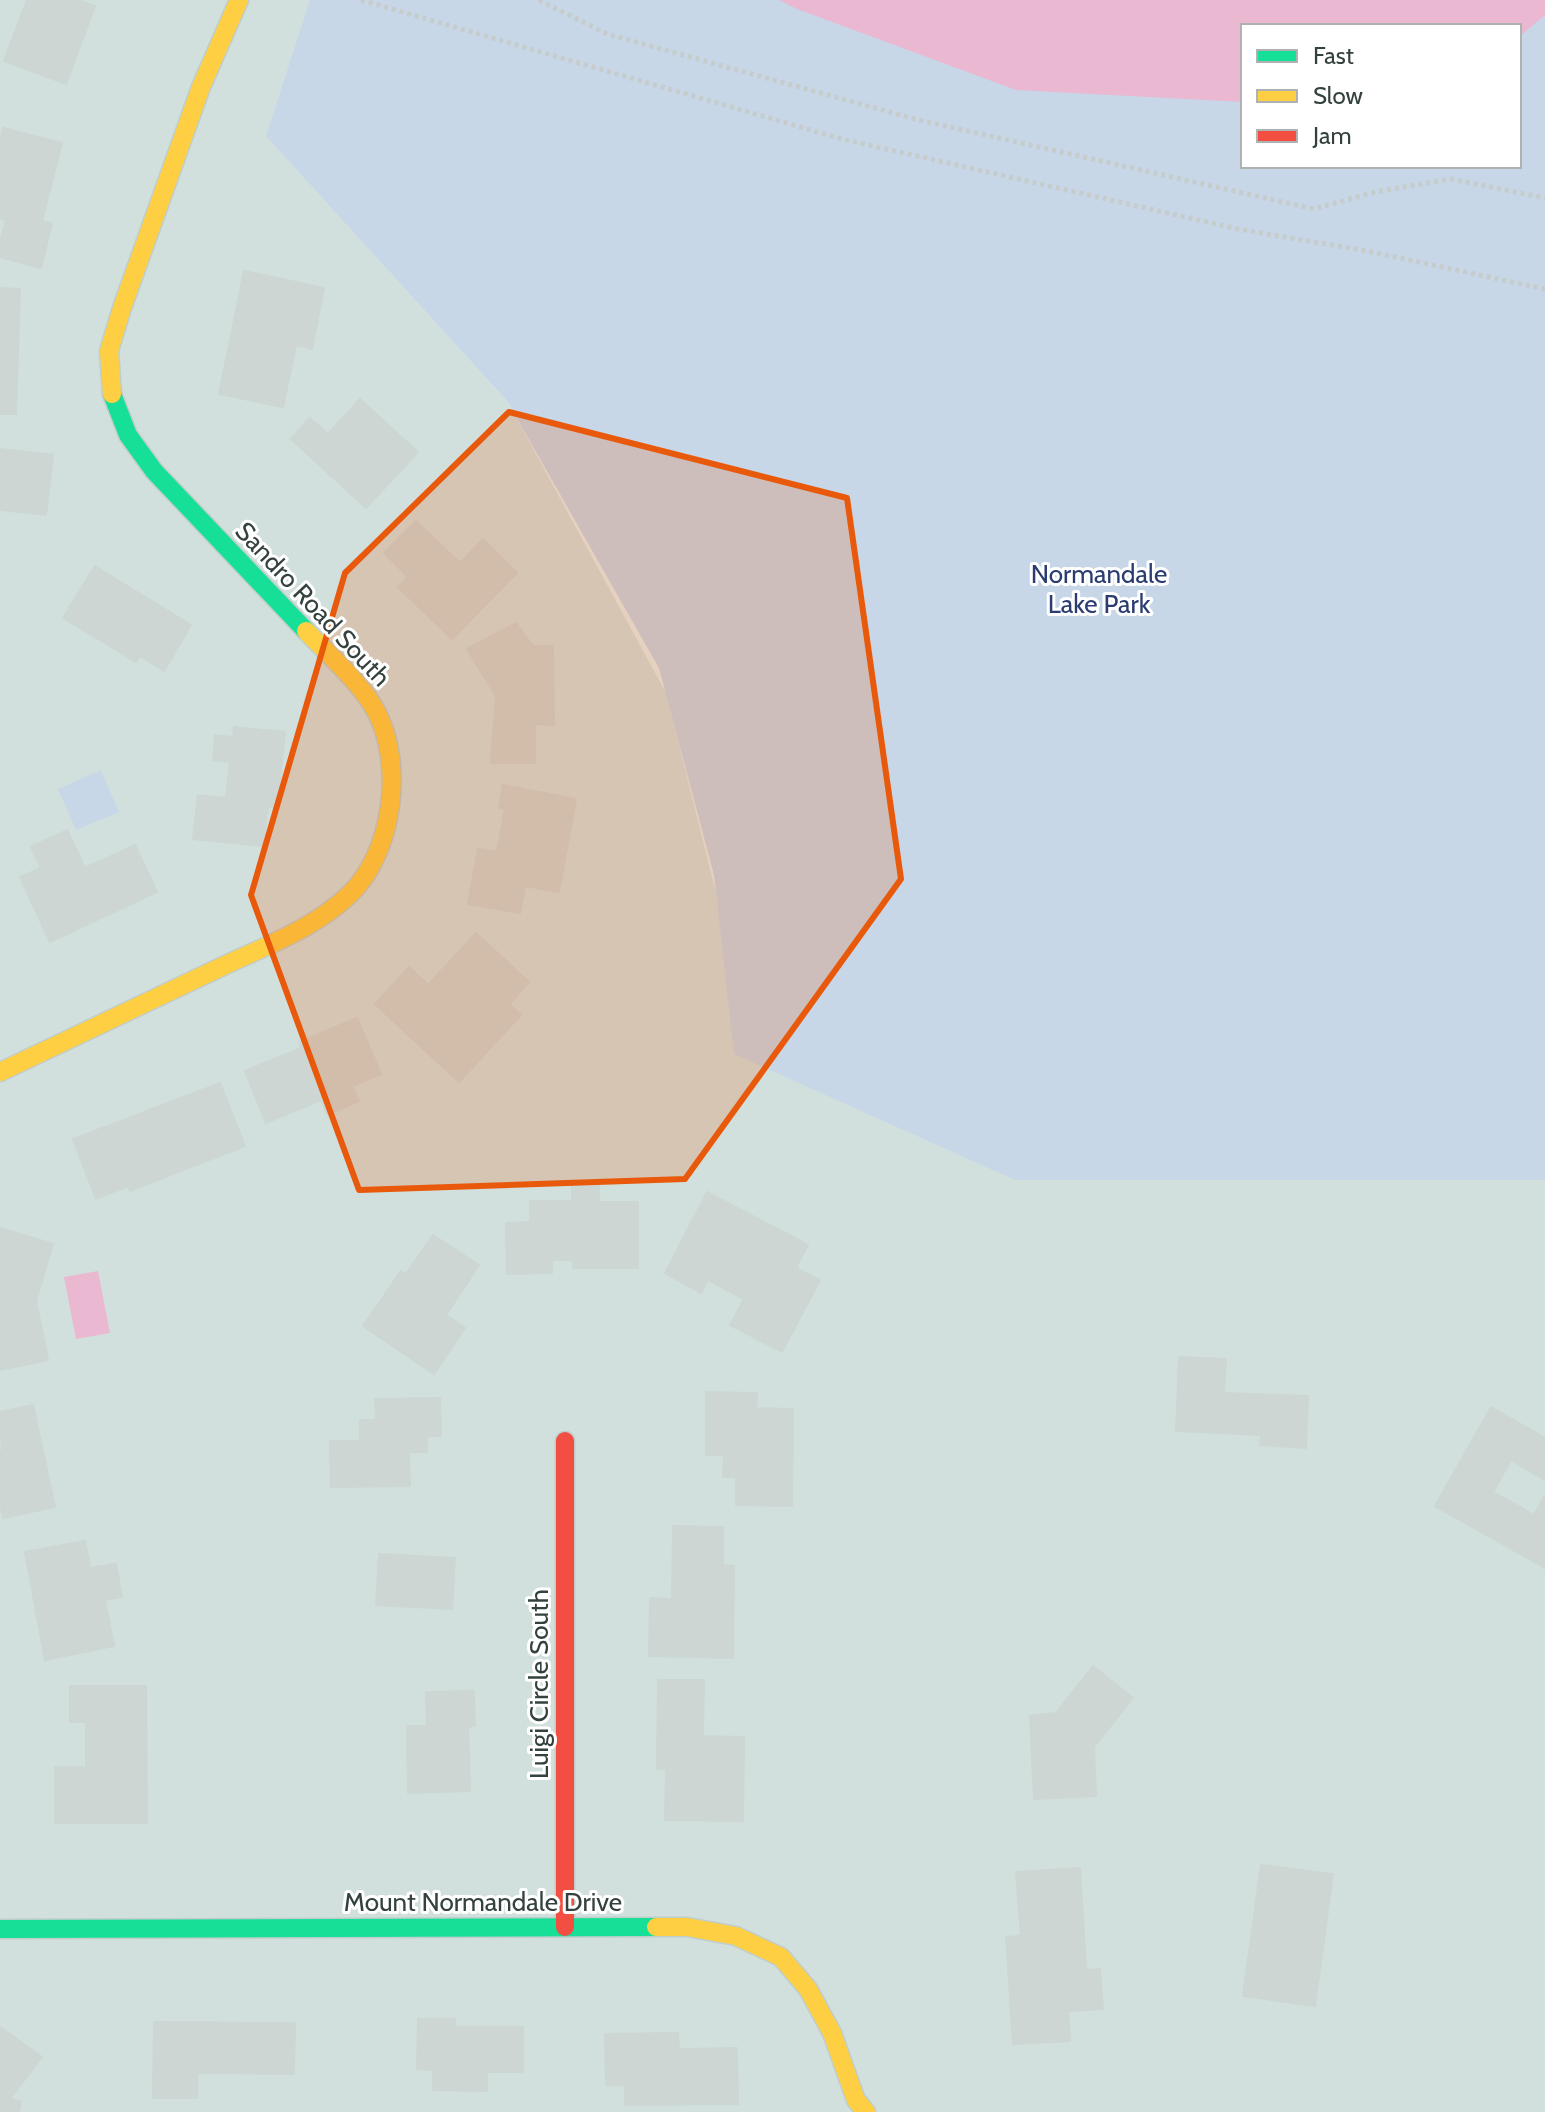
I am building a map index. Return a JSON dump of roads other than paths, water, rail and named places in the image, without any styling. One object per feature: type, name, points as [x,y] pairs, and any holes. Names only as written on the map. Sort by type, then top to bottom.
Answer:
[{"type":"street","name":"Sandro Road South","points":[[0,1072],[292,933],[331,911],[363,879],[383,838],[393,794],[389,749],[377,712],[351,678],[154,471],[128,435],[112,395],[109,351],[122,308],[201,87],[239,0]]},
{"type":"street","name":"Luigi Circle South","points":[[565,1441],[565,1927]]},
{"type":"street","name":"Mount Normandale Drive","points":[[0,1929],[687,1927],[736,1936],[781,1957],[808,1989],[832,2033],[856,2100],[866,2112]]},
{"type":"park label","name":"Normandale Lake Park","points":[[1099,589]]}]
